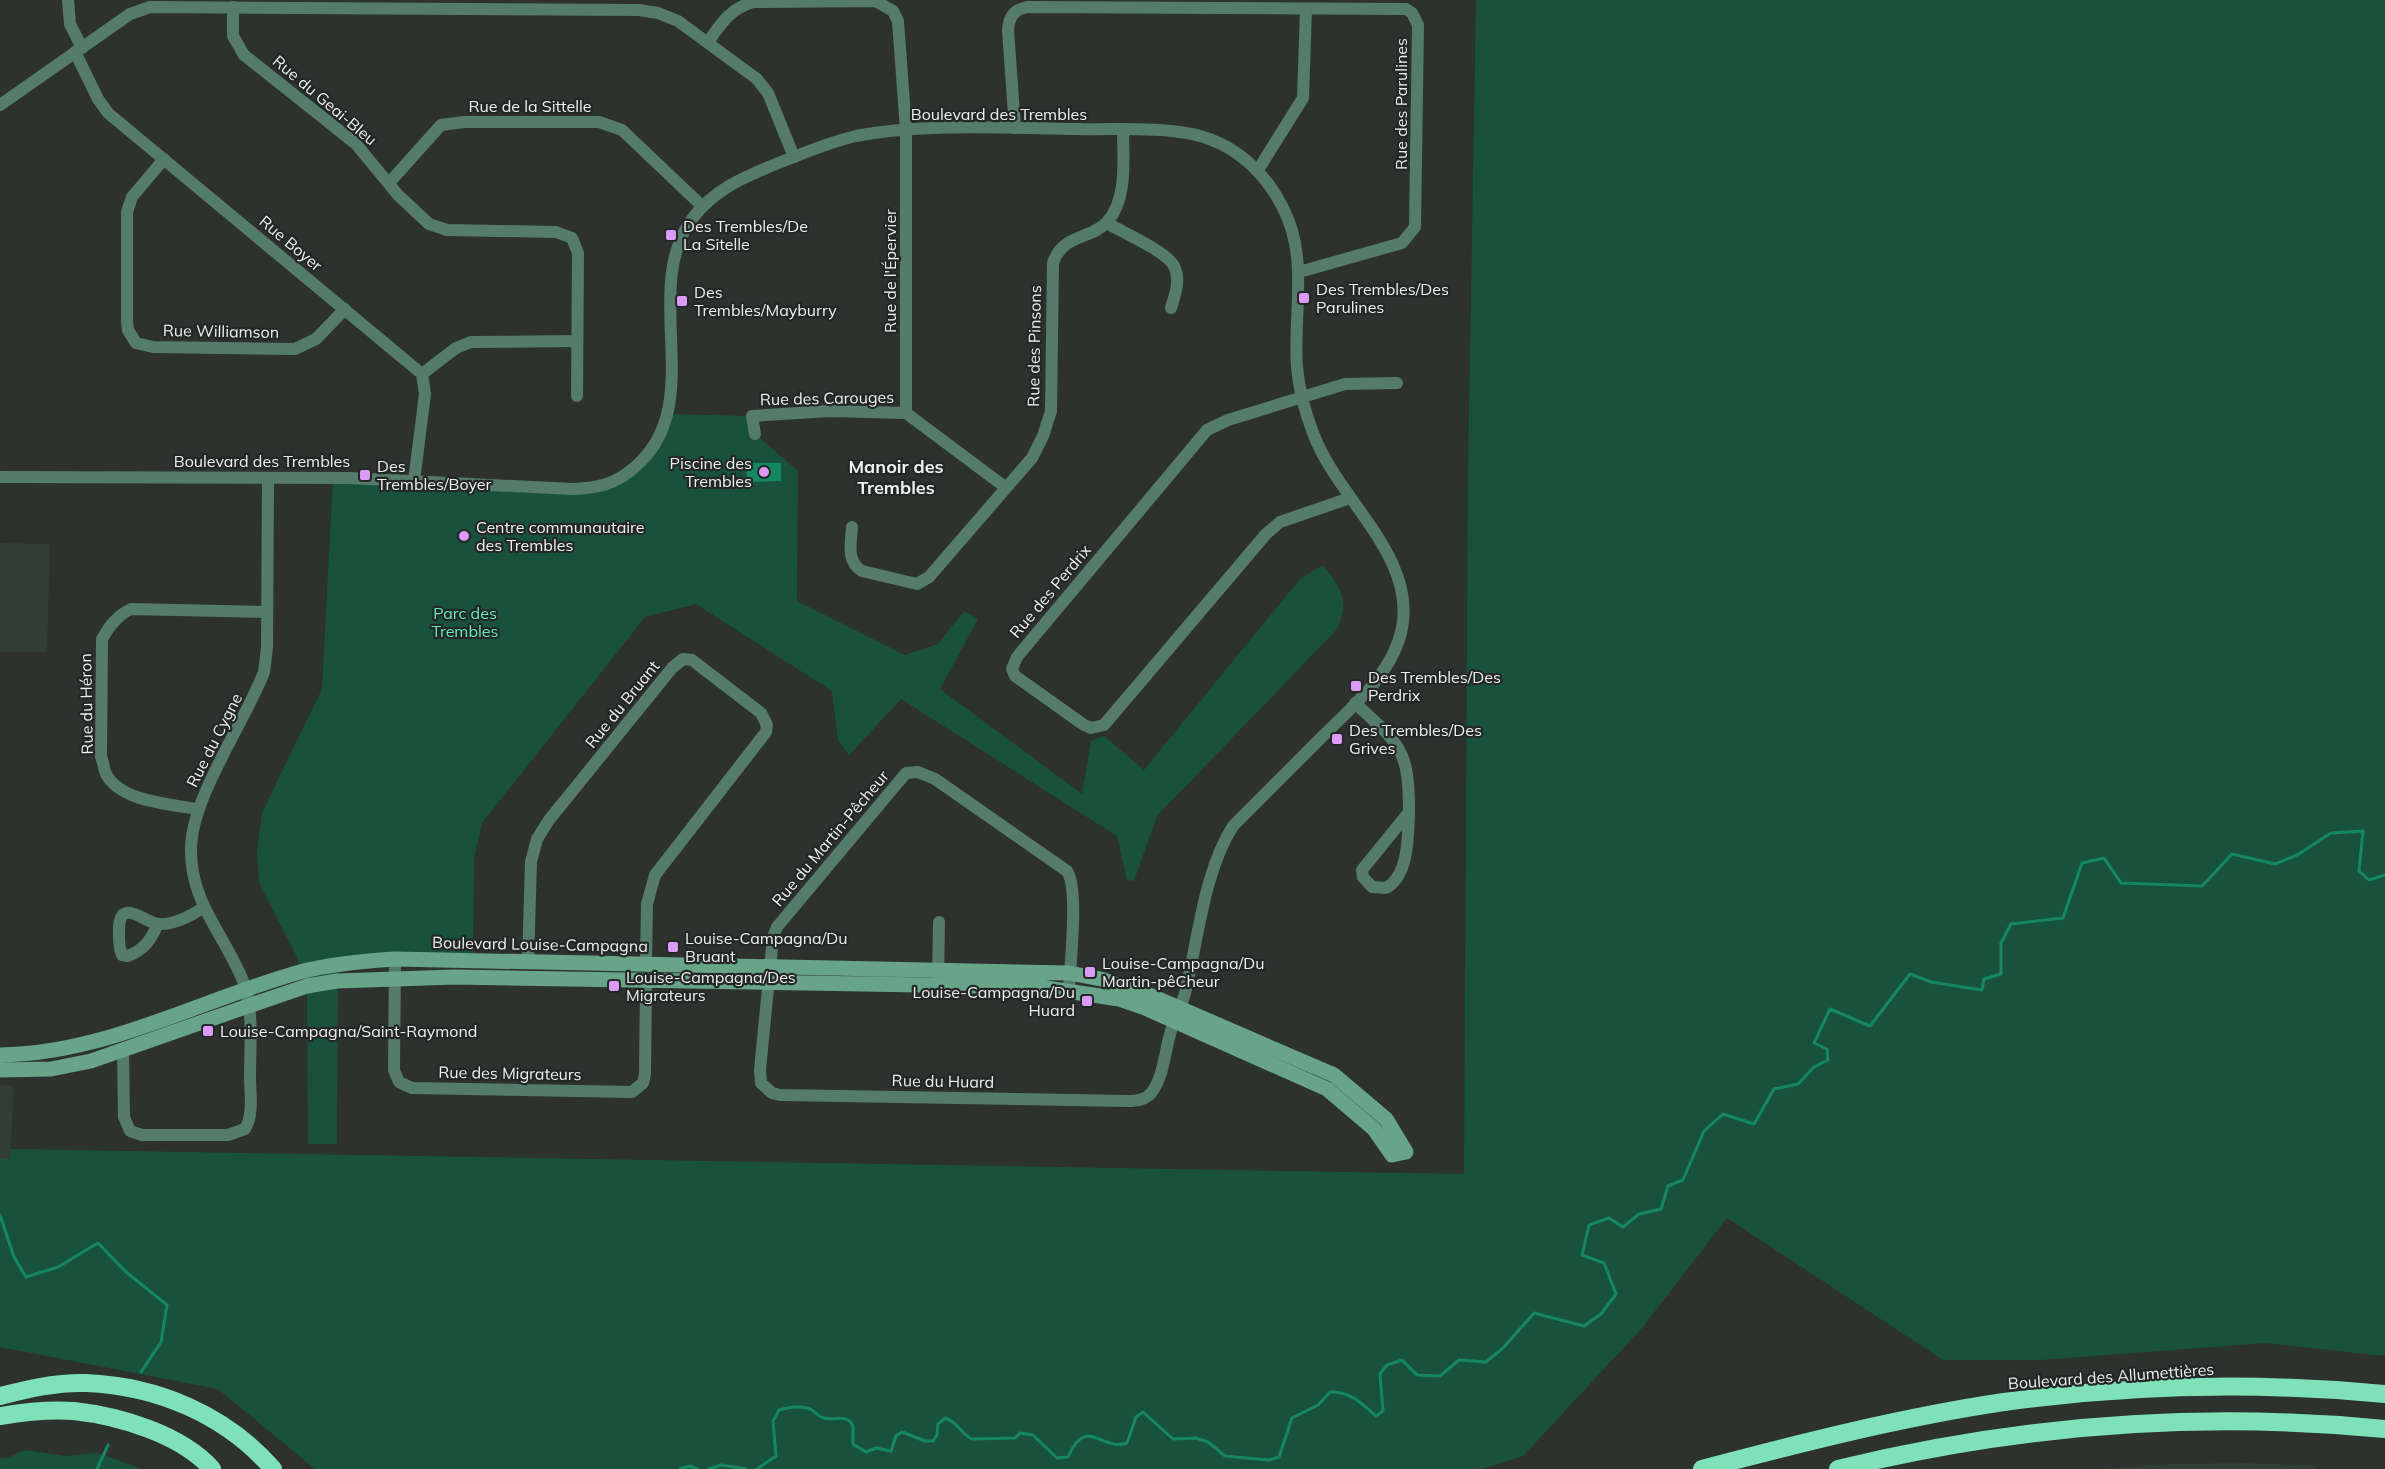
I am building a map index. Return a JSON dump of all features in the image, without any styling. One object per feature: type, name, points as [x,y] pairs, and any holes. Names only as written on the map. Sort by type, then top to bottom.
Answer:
[{"type":"highway","points":[[0,1396],[42,1386],[85,1383],[131,1388],[172,1399],[214,1418],[255,1448],[273,1469]]},
{"type":"highway","name":"Boulevard des Allumettières","points":[[1702,1469],[1932,1414],[2060,1395],[2229,1387],[2343,1390],[2385,1394]]},
{"type":"highway","points":[[0,1416],[57,1411],[110,1418],[173,1441],[212,1469]]},
{"type":"highway","points":[[1838,1469],[1943,1446],[2043,1431],[2141,1422],[2292,1421],[2385,1429]]},
{"type":"street","name":"Rue Boyer","points":[[68,0],[70,24],[102,107],[422,374]]},
{"type":"street","name":"Rue de l'Épervier","points":[[708,42],[728,14],[738,6],[753,2],[876,1],[893,10],[898,21],[906,130],[906,412]]},
{"type":"street","points":[[0,105],[140,9],[159,6],[639,10],[668,16],[708,42],[764,86],[794,157]]},
{"type":"street","name":"Rue du Geai-Bleu","points":[[232,7],[233,36],[244,55],[356,144],[417,213],[438,229],[556,232],[572,238],[578,253],[577,396]]},
{"type":"street","name":"Rue des Parulines","points":[[1015,128],[1008,30],[1009,21],[1018,9],[1027,7],[1406,9],[1416,19],[1416,220],[1412,233],[1402,243],[1299,272]]},
{"type":"street","points":[[1258,170],[1303,98],[1306,9]]},
{"type":"street","name":"Rue de la Sittelle","points":[[389,183],[441,125],[464,122],[599,122],[622,130],[702,207]]},
{"type":"street","name":"Boulevard des Trembles","points":[[0,477],[268,478],[414,481],[589,489],[613,483],[644,459],[663,428],[670,400],[674,261],[685,230],[702,207],[734,182],[794,157],[853,137],[906,130],[1015,128],[1165,130],[1200,135],[1227,147],[1258,170],[1278,199],[1291,227],[1299,272],[1296,347],[1302,398],[1322,455],[1394,562],[1402,585],[1404,609],[1401,634],[1391,660],[1355,703],[1233,826],[1224,840],[1214,866],[1185,996],[1177,1014]]},
{"type":"street","points":[[1123,130],[1122,185],[1117,205],[1107,223],[1162,255],[1174,266],[1178,282],[1171,308]]},
{"type":"street","name":"Rue Williamson","points":[[164,159],[132,196],[127,212],[127,322],[128,330],[136,343],[153,347],[295,349],[316,339],[345,309]]},
{"type":"street","name":"Rue des Pinsons","points":[[852,527],[850,556],[855,567],[862,572],[917,584],[929,577],[1036,451],[1051,411],[1052,271],[1056,255],[1069,242],[1107,223]]},
{"type":"street","points":[[414,481],[425,394],[422,374],[456,348],[471,342],[577,341]]},
{"type":"street","points":[[1302,398],[1345,384],[1397,383]]},
{"type":"street","name":"Rue des Perdrix","points":[[1302,398],[1228,420],[1208,430],[1017,657],[1012,669],[1015,676],[1084,725],[1091,728],[1104,725],[1266,534],[1280,522],[1350,498]]},
{"type":"street","name":"Rue des Carouges","points":[[755,434],[752,416],[830,411],[906,412],[1005,487]]},
{"type":"street","name":"Rue du Cygne","points":[[123,1050],[124,1117],[130,1131],[142,1135],[237,1133],[245,1129],[250,1114],[250,1021],[245,989],[203,908],[192,870],[190,849],[197,809],[264,672],[268,478]]},
{"type":"street","name":"Rue du Héron","points":[[197,809],[130,795],[117,787],[106,774],[101,756],[102,639],[115,620],[131,609],[267,612]]},
{"type":"street","name":"Rue du Bruant","points":[[528,962],[531,862],[542,829],[672,668],[683,659],[692,660],[761,713],[767,725],[766,732],[655,876],[647,904],[646,964]]},
{"type":"street","points":[[1355,703],[1400,747],[1408,768],[1409,812],[1407,838],[1397,880],[1386,888],[1372,887],[1363,878],[1365,862],[1409,812]]},
{"type":"street","name":"Rue du Martin-Pêcheur","points":[[770,975],[773,937],[777,927],[900,779],[913,771],[935,779],[1067,871],[1071,877],[1073,893],[1069,990]]},
{"type":"street","points":[[158,924],[191,916],[203,908]]},
{"type":"street","points":[[938,986],[939,922]]},
{"type":"street","name":"Boulevard Louise-Campagna","points":[[0,1055],[37,1054],[87,1045],[303,971],[395,959],[646,964],[770,975],[938,986],[1069,990],[1119,999],[1177,1014],[1334,1075],[1386,1119],[1406,1152],[1392,1155],[1374,1129],[1327,1089],[1177,1014],[1127,986],[1070,973],[939,970],[770,975],[646,982],[527,978],[395,978],[337,981],[307,987],[123,1050],[64,1067],[0,1070]]},
{"type":"street","name":"Rue des Migrateurs","points":[[395,959],[394,1071],[399,1082],[404,1086],[625,1092],[638,1089],[645,1074],[646,982]]},
{"type":"street","points":[[527,978],[528,962]]},
{"type":"street","points":[[646,964],[646,982]]},
{"type":"street","name":"Rue du Huard","points":[[770,975],[760,1077],[765,1089],[780,1095],[1137,1101],[1144,1099],[1154,1089],[1177,1014]]},
{"type":"shaded area","name":"Piscine des Trembles","points":[[746,463],[781,463],[781,481],[747,482]]},
{"type":"shaded area","points":[[0,543],[50,544],[47,652],[0,652]]},
{"type":"shaded area","points":[[0,1085],[14,1086],[10,1159],[0,1159]]},
{"type":"shaded area","points":[[2248,1463],[2316,1466],[2315,1469],[2103,1469],[2171,1464]]},
{"type":"green space","points":[[1476,0],[2385,0],[2385,1356],[2266,1343],[2041,1360],[1943,1360],[1727,1218],[1642,1328],[1523,1456],[1482,1469],[315,1469],[218,1389],[0,1347],[0,1159],[10,1159],[11,1149],[1464,1174],[1468,473]]},
{"type":"green space","name":"Parc des Trembles","points":[[667,414],[752,416],[755,434],[798,471],[797,601],[905,655],[938,644],[964,611],[978,619],[940,689],[1082,794],[1091,741],[1104,736],[1144,770],[1300,579],[1323,565],[1339,588],[1343,601],[1338,628],[1157,816],[1134,881],[1127,880],[1117,836],[901,699],[849,755],[838,740],[832,691],[696,604],[645,617],[482,823],[474,857],[473,961],[338,966],[337,1144],[308,1144],[307,986],[296,955],[259,883],[257,850],[262,813],[322,689],[333,478],[573,489],[634,468]]},
{"type":"green space","points":[[25,1450],[65,1456],[98,1453],[142,1469],[0,1469],[0,1458],[7,1458]]},
{"type":"waterway","points":[[757,1469],[776,1456],[773,1421],[779,1410],[796,1407],[808,1408],[824,1418],[847,1420],[853,1426],[853,1444],[866,1452],[876,1448],[891,1451],[896,1436],[902,1432],[925,1441],[933,1441],[937,1435],[938,1424],[945,1418],[972,1439],[1015,1438],[1020,1433],[1033,1435],[1057,1458],[1068,1457],[1075,1444],[1088,1436],[1109,1443],[1127,1443],[1136,1417],[1143,1412],[1173,1439],[1196,1438],[1208,1442],[1225,1456],[1269,1460],[1279,1457],[1292,1418],[1318,1405],[1330,1392],[1349,1396],[1376,1416],[1383,1411],[1380,1374],[1387,1365],[1402,1360],[1417,1375],[1440,1376],[1459,1360],[1486,1362],[1503,1348],[1534,1313],[1584,1326],[1601,1314],[1616,1294],[1604,1263],[1582,1255],[1589,1225],[1609,1218],[1623,1227],[1639,1214],[1661,1209],[1668,1186],[1683,1180],[1704,1131],[1723,1114],[1754,1124],[1774,1089],[1798,1084],[1814,1067],[1828,1060],[1827,1049],[1814,1043],[1830,1009],[1870,1026],[1910,974],[1931,982],[1982,990],[1984,979],[2001,974],[2001,943],[2011,924],[2063,918],[2082,863],[2104,858],[2121,883],[2202,886],[2232,854],[2275,864],[2297,855],[2331,833],[2363,831],[2359,871],[2369,880],[2385,875]]},
{"type":"waterway","points":[[0,1215],[14,1257],[26,1277],[58,1267],[98,1243],[126,1272],[167,1305],[161,1342],[141,1372]]},
{"type":"waterway","points":[[97,1469],[108,1445]]},
{"type":"waterway","points":[[709,1469],[721,1465],[746,1469]]},
{"type":"waterway","points":[[680,1469],[690,1466],[697,1469]]},
{"type":"place","name":"Des Trembles/De La Sitelle","points":[[671,235]]},
{"type":"place","name":"Des Trembles/Des Parulines","points":[[1304,298]]},
{"type":"place","name":"Des Trembles/Mayburry","points":[[682,301]]},
{"type":"place","name":"Piscine des Trembles","points":[[764,472]]},
{"type":"place","name":"Des Trembles/Boyer","points":[[365,475]]},
{"type":"place","name":"Centre communautaire des Trembles","points":[[464,536]]},
{"type":"place","name":"Des Trembles/Des Perdrix","points":[[1356,686]]},
{"type":"place","name":"Des Trembles/Des Grives","points":[[1337,739]]},
{"type":"place","name":"Louise-Campagna/Du Bruant","points":[[673,947]]},
{"type":"place","name":"Louise-Campagna/Du Martin-pêCheur","points":[[1090,972]]},
{"type":"place","name":"Louise-Campagna/Des Migrateurs","points":[[614,986]]},
{"type":"place","name":"Louise-Campagna/Du Huard","points":[[1087,1001]]},
{"type":"place","name":"Louise-Campagna/Saint-Raymond","points":[[208,1031]]},
{"type":"district","name":"Manoir des Trembles","points":[[896,477]]}]
